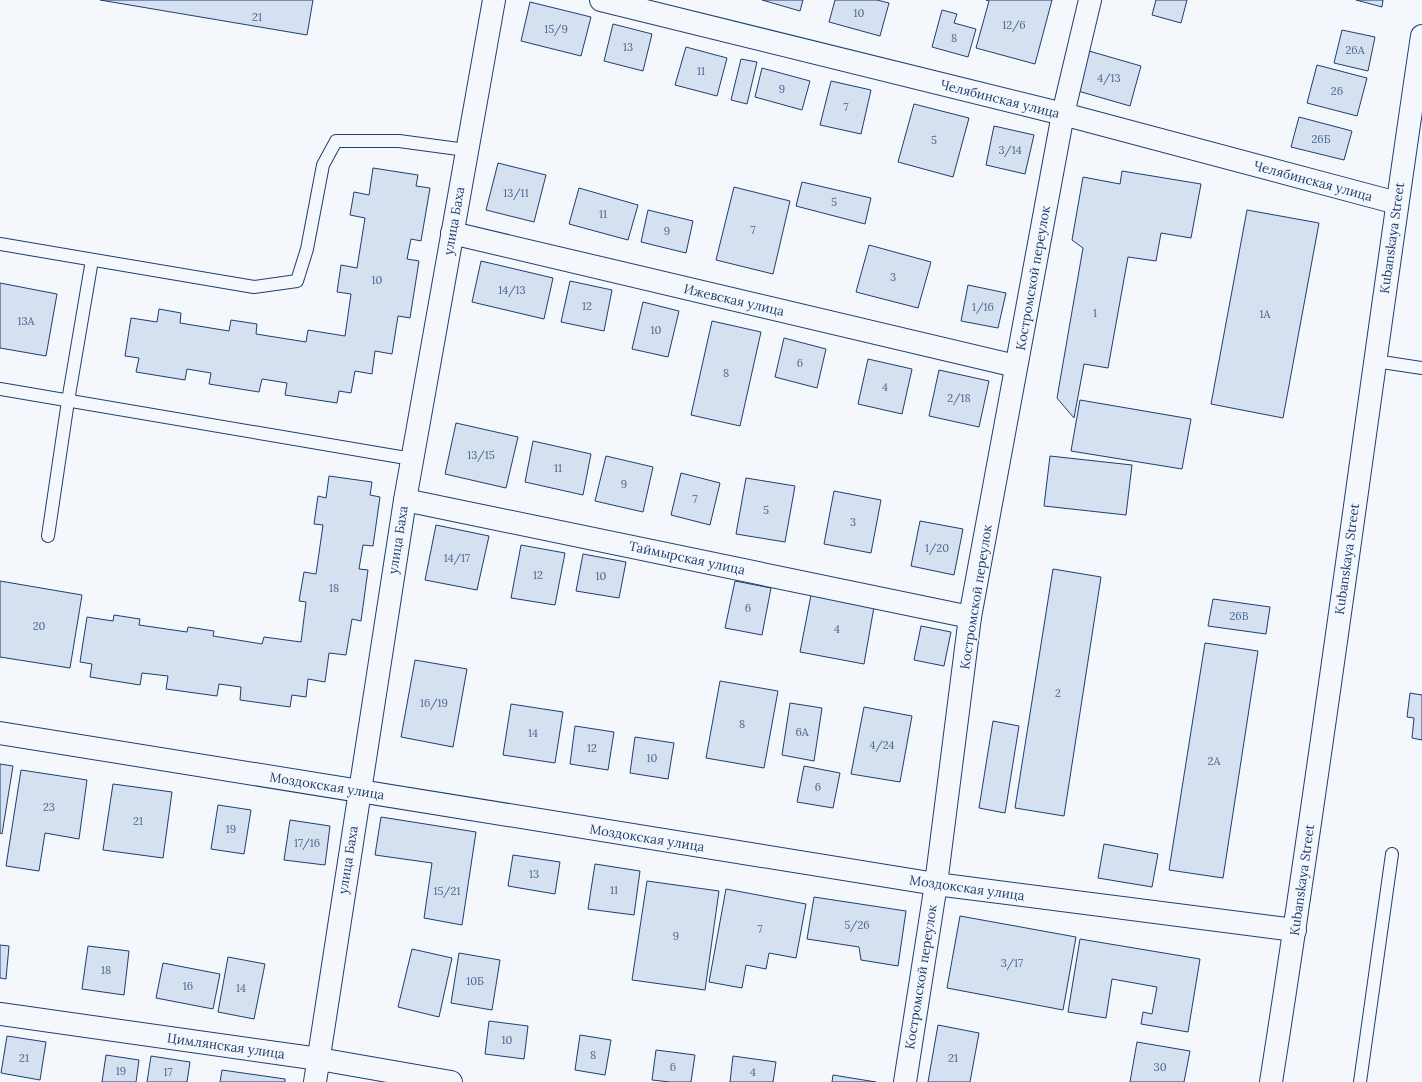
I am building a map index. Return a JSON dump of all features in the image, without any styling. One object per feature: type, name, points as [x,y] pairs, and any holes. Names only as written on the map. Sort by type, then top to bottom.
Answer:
[{"type":"street","name":"улица Баха","points":[[315,1082],[404,500],[494,0]]},
{"type":"street","name":"Челябинская улица","points":[[601,0],[1062,114],[1397,204]]},
{"type":"street","name":"Костромской переулок","points":[[905,1082],[936,884],[970,617],[1062,114],[1090,0]]},
{"type":"street","name":"Kubanskaya Street","points":[[1271,1082],[1295,930],[1422,36]]},
{"type":"street","name":"Ижевская улица","points":[[452,233],[1016,366]]},
{"type":"street","name":"Таймырская улица","points":[[404,500],[970,617]]},
{"type":"street","name":"Моздокская улица","points":[[0,733],[936,884],[1295,930]]},
{"type":"street","name":"Цимлянская улица","points":[[0,1014],[319,1059],[451,1082]]},
{"type":"lane","points":[[0,244],[254,287],[297,281],[307,249],[323,165],[336,141],[399,141],[466,150]]},
{"type":"lane","points":[[48,536],[68,401],[92,260]]},
{"type":"lane","points":[[1375,361],[1422,368]]},
{"type":"lane","points":[[0,389],[412,459]]},
{"type":"lane","points":[[1360,1082],[1392,854]]},
{"type":"building","points":[[100,0],[313,0],[307,35]]},
{"type":"building","points":[[762,0],[803,0],[800,11]]},
{"type":"building","points":[[835,0],[877,0],[889,3],[880,36],[829,22]]},
{"type":"building","points":[[986,0],[1052,0],[1035,64],[976,48],[989,1]]},
{"type":"building","points":[[1156,0],[1187,0],[1181,23],[1152,15]]},
{"type":"building","points":[[1356,0],[1383,0],[1382,7]]},
{"type":"building","points":[[530,2],[591,17],[581,56],[521,41]]},
{"type":"building","points":[[942,10],[957,14],[954,23],[976,29],[968,57],[932,47]]},
{"type":"building","points":[[613,24],[652,34],[643,71],[604,61]]},
{"type":"building","points":[[1342,30],[1375,37],[1368,71],[1334,63]]},
{"type":"building","points":[[686,47],[727,58],[717,96],[675,85]]},
{"type":"building","points":[[1089,51],[1141,66],[1130,106],[1078,91]]},
{"type":"building","points":[[741,59],[757,62],[747,104],[731,100]]},
{"type":"building","points":[[1317,65],[1367,78],[1357,116],[1307,103]]},
{"type":"building","points":[[762,68],[810,81],[802,110],[755,97]]},
{"type":"building","points":[[831,81],[871,90],[861,134],[820,125]]},
{"type":"building","points":[[914,104],[969,118],[953,177],[898,162]]},
{"type":"building","points":[[1299,117],[1352,131],[1344,160],[1291,147]]},
{"type":"building","points":[[994,126],[1034,135],[1025,174],[986,165]]},
{"type":"building","points":[[498,163],[546,175],[534,222],[486,210]]},
{"type":"building","points":[[373,168],[418,175],[416,186],[430,188],[421,241],[411,239],[407,259],[419,261],[410,318],[398,316],[392,354],[375,351],[372,374],[355,371],[351,393],[339,391],[337,403],[285,395],[287,383],[262,379],[259,392],[209,384],[211,373],[187,369],[185,380],[136,372],[139,358],[125,356],[131,318],[157,322],[159,309],[181,313],[180,323],[229,331],[231,320],[257,324],[256,334],[306,342],[308,330],[345,336],[351,294],[337,292],[341,265],[357,268],[365,218],[350,215],[354,192],[369,195]]},
{"type":"building","points":[[1122,171],[1201,184],[1191,238],[1161,233],[1156,261],[1128,257],[1108,368],[1084,364],[1074,418],[1057,398],[1083,248],[1072,240],[1083,177],[1120,184]]},
{"type":"building","points":[[802,182],[871,198],[865,224],[796,206]]},
{"type":"building","points":[[734,187],[790,201],[773,274],[716,260]]},
{"type":"building","points":[[579,188],[638,205],[628,240],[569,224]]},
{"type":"building","points":[[648,210],[693,221],[686,253],[641,242]]},
{"type":"building","points":[[1247,210],[1319,223],[1283,418],[1211,404]]},
{"type":"building","points":[[869,245],[931,262],[918,308],[856,292]]},
{"type":"building","points":[[481,261],[553,278],[544,319],[472,302]]},
{"type":"building","points":[[570,281],[612,290],[604,331],[561,322]]},
{"type":"building","points":[[0,283],[57,294],[46,356],[0,348]]},
{"type":"building","points":[[968,285],[1006,293],[998,328],[961,321]]},
{"type":"building","points":[[643,302],[679,311],[668,357],[632,349]]},
{"type":"building","points":[[712,321],[761,332],[740,426],[691,415]]},
{"type":"building","points":[[784,338],[826,349],[817,388],[775,377]]},
{"type":"building","points":[[868,359],[912,369],[902,414],[858,404]]},
{"type":"building","points":[[939,370],[989,381],[979,427],[929,416]]},
{"type":"building","points":[[1080,400],[1191,419],[1182,469],[1071,451]]},
{"type":"building","points":[[456,423],[518,437],[506,488],[445,474]]},
{"type":"building","points":[[533,441],[591,454],[583,495],[525,482]]},
{"type":"building","points":[[606,456],[653,467],[643,512],[595,501]]},
{"type":"building","points":[[1050,456],[1132,465],[1126,515],[1044,506]]},
{"type":"building","points":[[681,473],[720,483],[710,525],[671,515]]},
{"type":"building","points":[[329,476],[372,482],[370,495],[380,497],[373,546],[363,545],[359,569],[368,570],[361,621],[352,619],[346,655],[329,653],[325,682],[308,679],[306,697],[292,695],[290,707],[240,700],[241,687],[219,684],[217,696],[166,689],[168,676],[142,673],[140,685],[90,677],[92,664],[80,662],[87,617],[113,621],[114,615],[140,619],[139,625],[187,632],[188,627],[214,631],[213,636],[262,644],[264,637],[301,642],[306,602],[299,601],[304,572],[316,574],[323,525],[314,524],[318,496],[326,498]]},
{"type":"building","points":[[746,478],[795,486],[785,542],[736,534]]},
{"type":"building","points":[[834,491],[881,500],[871,553],[824,544]]},
{"type":"building","points":[[920,521],[963,529],[954,575],[911,566]]},
{"type":"building","points":[[436,525],[489,536],[477,590],[425,580]]},
{"type":"building","points":[[521,545],[565,553],[555,605],[511,598]]},
{"type":"building","points":[[583,554],[626,562],[619,598],[576,591]]},
{"type":"building","points":[[1053,569],[1101,577],[1064,816],[1015,808]]},
{"type":"building","points":[[0,581],[82,595],[70,668],[0,657]]},
{"type":"building","points":[[735,581],[771,588],[762,635],[725,628]]},
{"type":"building","points":[[811,595],[874,607],[864,664],[800,652]]},
{"type":"building","points":[[1213,599],[1270,607],[1266,634],[1208,626]]},
{"type":"building","points":[[921,626],[951,632],[944,666],[914,660]]},
{"type":"building","points":[[1205,643],[1258,651],[1223,878],[1169,870]]},
{"type":"building","points":[[415,660],[467,669],[453,747],[401,737]]},
{"type":"building","points":[[720,681],[778,691],[764,768],[706,758]]},
{"type":"building","points":[[1410,693],[1422,695],[1422,740],[1412,738],[1414,718],[1407,717]]},
{"type":"building","points":[[790,703],[822,708],[814,761],[782,755]]},
{"type":"building","points":[[511,704],[563,712],[555,763],[503,755]]},
{"type":"building","points":[[864,707],[912,716],[900,782],[851,774]]},
{"type":"building","points":[[993,721],[1019,726],[1005,813],[979,808]]},
{"type":"building","points":[[575,726],[614,732],[608,770],[570,764]]},
{"type":"building","points":[[635,737],[674,743],[668,779],[630,773]]},
{"type":"building","points":[[0,764],[13,766],[2,834],[0,833]]},
{"type":"building","points":[[804,766],[840,773],[833,808],[797,802]]},
{"type":"building","points":[[21,770],[87,780],[79,839],[45,833],[39,871],[6,866]]},
{"type":"building","points":[[113,784],[172,792],[163,858],[103,850]]},
{"type":"building","points":[[218,805],[251,810],[244,854],[211,849]]},
{"type":"building","points":[[381,817],[476,832],[462,925],[424,918],[432,863],[375,855]]},
{"type":"building","points":[[290,820],[330,826],[325,865],[284,860]]},
{"type":"building","points":[[1104,844],[1158,854],[1152,887],[1098,878]]},
{"type":"building","points":[[513,855],[560,862],[555,894],[508,886]]},
{"type":"building","points":[[595,864],[640,871],[634,915],[588,909]]},
{"type":"building","points":[[647,881],[719,891],[705,990],[632,980]]},
{"type":"building","points":[[726,889],[806,904],[796,958],[769,953],[766,969],[746,965],[742,988],[709,982]]},
{"type":"building","points":[[814,897],[906,911],[898,966],[861,960],[859,947],[807,939]]},
{"type":"building","points":[[960,916],[1076,937],[1063,1010],[947,988]]},
{"type":"building","points":[[1080,939],[1200,959],[1188,1032],[1141,1024],[1143,1012],[1152,1014],[1157,987],[1112,979],[1106,1018],[1068,1012]]},
{"type":"building","points":[[0,945],[9,946],[6,979],[0,978]]},
{"type":"building","points":[[88,946],[129,951],[124,995],[82,989]]},
{"type":"building","points":[[412,949],[452,958],[439,1017],[398,1007]]},
{"type":"building","points":[[459,953],[500,960],[492,1010],[451,1003]]},
{"type":"building","points":[[228,957],[265,964],[254,1019],[218,1012]]},
{"type":"building","points":[[163,963],[220,974],[213,1009],[156,998]]},
{"type":"building","points":[[489,1021],[528,1026],[524,1059],[485,1054]]},
{"type":"building","points":[[938,1025],[979,1033],[970,1082],[928,1082]]},
{"type":"building","points":[[580,1035],[611,1040],[605,1075],[575,1070]]},
{"type":"building","points":[[7,1036],[46,1042],[40,1080],[1,1073]]},
{"type":"building","points":[[1137,1042],[1190,1051],[1184,1082],[1130,1082]]},
{"type":"building","points":[[656,1050],[695,1055],[691,1082],[652,1080]]},
{"type":"building","points":[[106,1055],[139,1060],[136,1082],[102,1082]]},
{"type":"building","points":[[151,1056],[190,1062],[187,1082],[147,1082]]},
{"type":"building","points":[[733,1056],[776,1062],[773,1082],[730,1082]]},
{"type":"building","points":[[222,1070],[285,1079],[285,1082],[220,1082]]},
{"type":"building","points":[[833,1075],[876,1082],[832,1082]]}]
